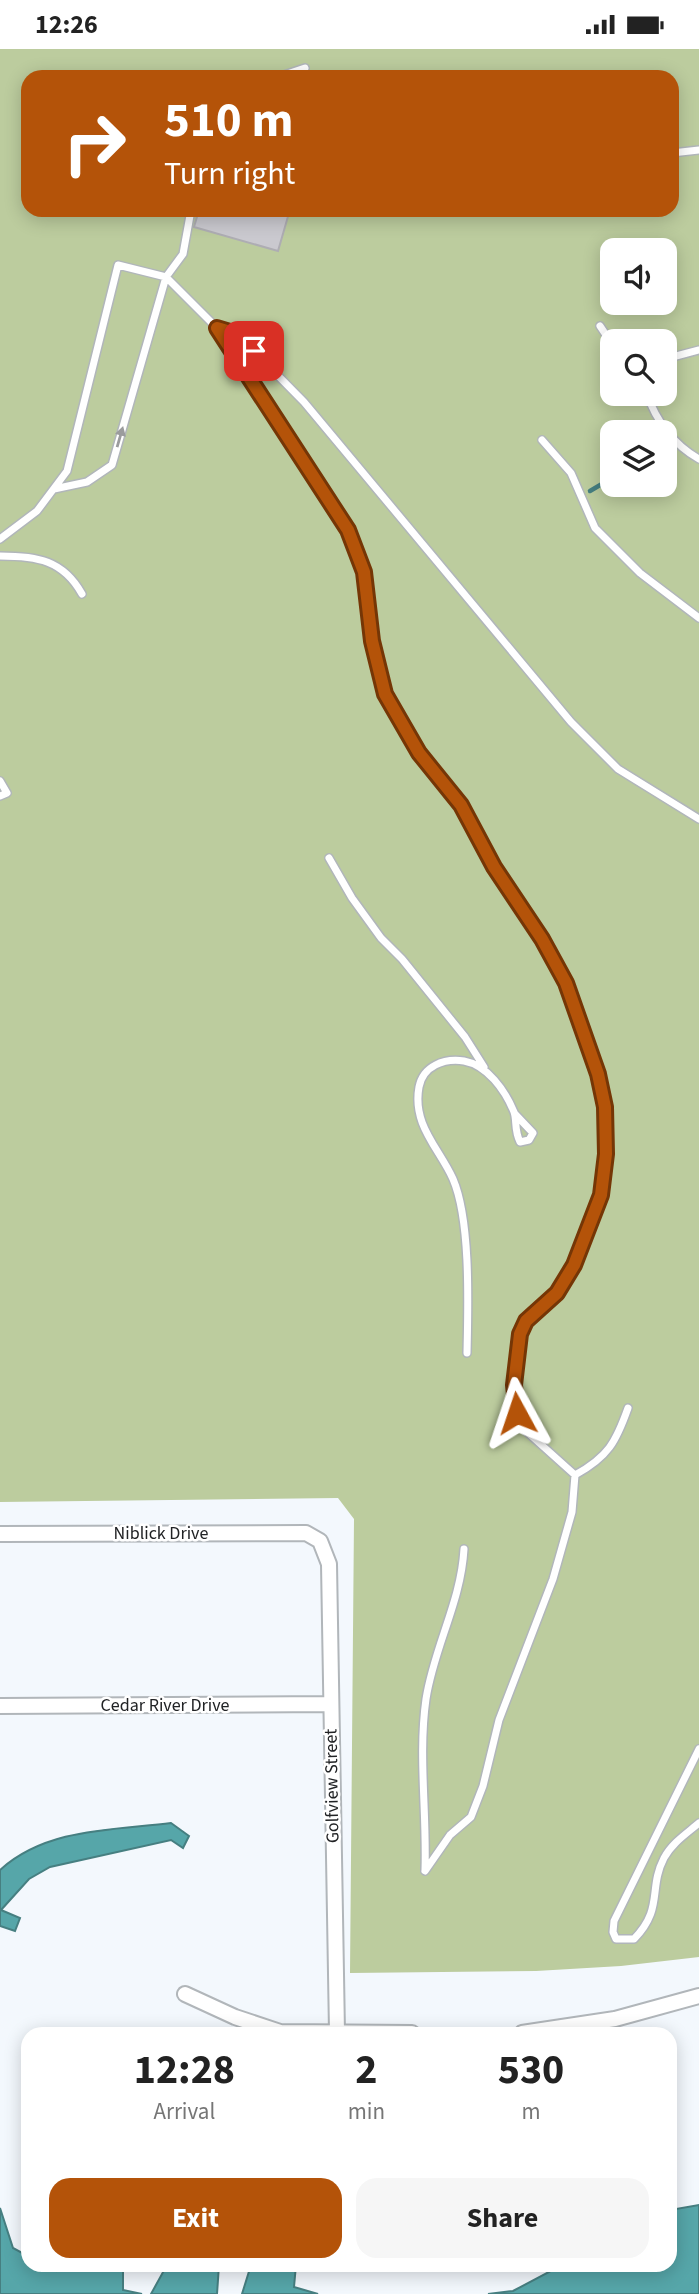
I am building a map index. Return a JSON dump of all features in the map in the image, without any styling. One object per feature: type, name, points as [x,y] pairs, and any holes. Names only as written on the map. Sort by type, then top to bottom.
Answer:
[{"type":"street","name":"Niblick Drive","points":[[0,1534],[306,1533],[320,1541]]},
{"type":"street","name":"Golfview Street","points":[[320,1541],[330,1564],[337,2027]]},
{"type":"street","name":"Cedar River Drive","points":[[0,1706],[331,1704]]},
{"type":"street","points":[[185,1994],[234,2017],[265,2027]]},
{"type":"street","points":[[562,2027],[615,2019],[699,1996]]},
{"type":"lane","points":[[299,70],[305,68]]},
{"type":"lane","points":[[679,152],[699,150]]},
{"type":"lane","points":[[54,489],[87,482],[112,465],[166,277],[183,254],[190,217]]},
{"type":"lane","points":[[0,539],[37,511],[67,471],[118,265],[166,277],[217,328],[348,530],[364,572],[372,641],[385,694],[419,753],[461,805],[494,867],[542,939],[566,983],[598,1074],[605,1107],[606,1143],[601,1195],[574,1265],[557,1293],[526,1321],[515,1356],[517,1413],[526,1431],[575,1475]]},
{"type":"lane","points":[[600,325],[603,329]]},
{"type":"lane","points":[[217,328],[237,334],[304,401],[571,722],[618,769],[699,820]]},
{"type":"lane","points":[[677,356],[699,350]]},
{"type":"lane","points":[[650,406],[676,443],[699,459]]},
{"type":"lane","points":[[542,440],[571,473],[595,528],[640,573],[699,618]]},
{"type":"lane","points":[[0,556],[33,556],[58,565],[73,579],[82,594]]},
{"type":"lane","points":[[0,781],[7,793],[0,796]]},
{"type":"lane","points":[[329,858],[352,898],[465,1037],[515,1114]]},
{"type":"lane","points":[[467,1353],[465,1252],[460,1207],[454,1181],[425,1134],[419,1112],[419,1087],[426,1070],[438,1063],[458,1060],[476,1063],[486,1070]]},
{"type":"lane","points":[[575,1475],[606,1454],[617,1440],[628,1408]]},
{"type":"lane","points":[[464,1549],[459,1592],[427,1697],[423,1732],[425,1871],[450,1835],[471,1817],[475,1807],[499,1720],[553,1579],[572,1512],[575,1475]]},
{"type":"lane","points":[[699,1749],[614,1921],[613,1932],[616,1939],[634,1939],[645,1928],[653,1913],[663,1860],[673,1845],[699,1823]]},
{"type":"green space","points":[[0,49],[699,49],[699,1957],[621,1966],[536,1971],[350,1973],[354,1519],[338,1498],[0,1502]]},
{"type":"water","points":[[171,1823],[189,1836],[183,1848],[171,1840],[50,1867],[29,1879],[1,1910],[20,1918],[15,1931],[0,1926],[0,1870],[18,1856],[38,1846],[81,1833]]},
{"type":"water","points":[[699,2205],[699,2294],[488,2294],[513,2291],[549,2272],[677,2272],[677,2209]]},
{"type":"water","points":[[0,2208],[13,2248],[21,2252],[21,2272],[123,2272],[123,2290],[142,2294],[0,2294]]},
{"type":"water","points":[[163,2272],[219,2272],[217,2294],[151,2294]]},
{"type":"water","points":[[249,2272],[295,2272],[294,2287],[318,2294],[242,2294]]},
{"type":"building","points":[[197,217],[288,217],[278,251],[194,227]]},
{"type":"waterway","points":[[590,491],[600,485]]},
{"type":"route","points":[[254,351],[237,334],[217,328],[247,371],[296,456],[348,530],[364,572],[372,641],[385,694],[419,753],[461,805],[494,867],[542,939],[566,983],[598,1074],[605,1107],[606,1154],[601,1195],[574,1265],[557,1293],[526,1321],[520,1334],[515,1356],[517,1413]]}]
